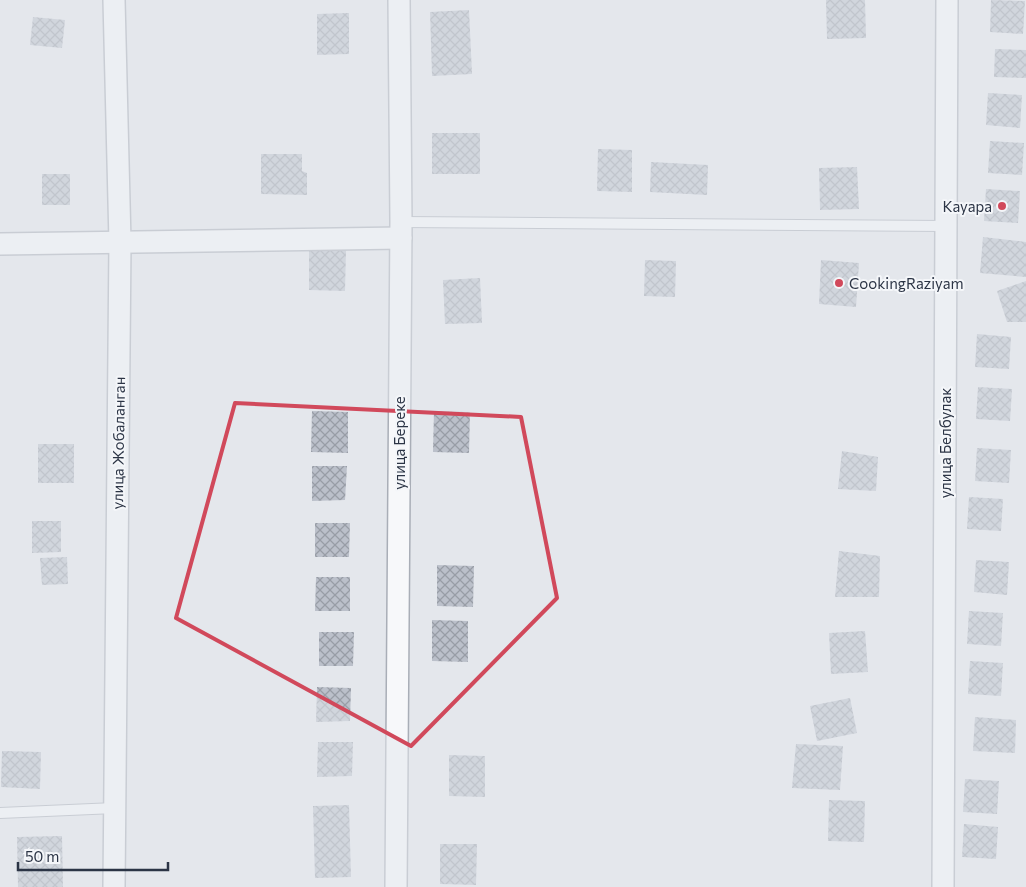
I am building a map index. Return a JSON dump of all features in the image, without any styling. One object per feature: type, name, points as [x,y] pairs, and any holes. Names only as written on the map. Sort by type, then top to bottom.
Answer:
[{"type":"street","name":"улица Жобаланган","points":[[114,0],[120,242],[114,887]]},
{"type":"street","name":"улица Береке","points":[[396,887],[401,230],[399,0]]},
{"type":"street","name":"улица Белбулак","points":[[942,887],[947,0]]},
{"type":"street","points":[[0,244],[120,242],[401,230]]},
{"type":"lane","points":[[401,230],[946,226]]},
{"type":"lane","points":[[0,813],[114,808]]},
{"type":"highlighted area","points":[[235,403],[521,417],[557,598],[411,746],[176,618]]},
{"type":"building","points":[[826,0],[865,0],[866,38],[827,39]]},
{"type":"building","points":[[991,0],[1025,1],[1023,34],[990,32]]},
{"type":"building","points":[[469,10],[472,74],[432,76],[430,12]]},
{"type":"building","points":[[349,13],[349,54],[317,55],[317,14]]},
{"type":"building","points":[[33,17],[65,20],[62,48],[30,45]]},
{"type":"building","points":[[995,49],[1026,50],[1026,78],[994,77]]},
{"type":"building","points":[[988,93],[1022,95],[1020,128],[986,125]]},
{"type":"building","points":[[432,133],[480,133],[480,174],[432,174]]},
{"type":"building","points":[[990,141],[1024,143],[1022,175],[988,173]]},
{"type":"building","points":[[598,149],[632,150],[632,192],[597,191]]},
{"type":"building","points":[[261,154],[302,154],[302,171],[307,173],[307,195],[261,194]]},
{"type":"building","points":[[651,162],[708,165],[707,195],[650,192]]},
{"type":"building","points":[[857,167],[859,209],[820,210],[819,168]]},
{"type":"building","points":[[42,174],[70,174],[70,205],[42,205]]},
{"type":"building","name":"Кауара","points":[[986,189],[1020,191],[1018,223],[984,221]]},
{"type":"building","points":[[983,237],[1026,242],[1026,277],[980,273]]},
{"type":"building","points":[[309,249],[346,250],[345,291],[309,290]]},
{"type":"building","points":[[645,260],[676,261],[675,297],[644,296]]},
{"type":"building","name":"CookingRaziyam","points":[[821,260],[859,263],[856,307],[819,304]]},
{"type":"building","points":[[480,278],[482,323],[445,324],[443,280]]},
{"type":"building","points":[[1026,281],[1026,322],[1007,322],[997,291]]},
{"type":"building","points":[[977,334],[1011,337],[1009,369],[975,367]]},
{"type":"building","points":[[978,387],[1012,389],[1010,421],[976,419]]},
{"type":"building","points":[[312,411],[348,412],[348,453],[311,452]]},
{"type":"building","points":[[434,411],[470,412],[469,453],[433,452]]},
{"type":"building","points":[[38,444],[74,444],[74,483],[38,483]]},
{"type":"building","points":[[977,448],[1011,450],[1009,483],[975,481]]},
{"type":"building","points":[[842,451],[878,457],[876,491],[838,489]]},
{"type":"building","points":[[312,466],[347,466],[345,500],[312,501]]},
{"type":"building","points":[[969,497],[1003,499],[1001,531],[967,529]]},
{"type":"building","points":[[32,521],[61,521],[61,552],[32,553]]},
{"type":"building","points":[[315,523],[350,523],[349,557],[315,557]]},
{"type":"building","points":[[839,551],[880,556],[879,597],[835,597]]},
{"type":"building","points":[[67,557],[68,584],[42,585],[40,558]]},
{"type":"building","points":[[976,560],[1009,562],[1007,595],[974,592]]},
{"type":"building","points":[[437,565],[474,566],[473,607],[437,606]]},
{"type":"building","points":[[316,577],[350,577],[350,611],[315,611]]},
{"type":"building","points":[[969,611],[1003,613],[1001,646],[967,644]]},
{"type":"building","points":[[432,620],[468,621],[468,662],[432,661]]},
{"type":"building","points":[[865,631],[868,672],[831,674],[829,633]]},
{"type":"building","points":[[319,632],[354,632],[353,666],[319,666]]},
{"type":"building","points":[[970,661],[1003,663],[1001,696],[968,694]]},
{"type":"building","points":[[317,687],[351,688],[350,721],[316,722]]},
{"type":"building","points":[[850,698],[857,733],[817,741],[810,706]]},
{"type":"building","points":[[975,717],[1016,720],[1015,753],[973,751]]},
{"type":"building","points":[[318,742],[353,742],[352,776],[317,777]]},
{"type":"building","points":[[796,744],[843,746],[840,790],[792,788]]},
{"type":"building","points":[[2,751],[41,752],[40,789],[1,787]]},
{"type":"building","points":[[449,755],[485,756],[485,797],[449,796]]},
{"type":"building","points":[[965,779],[999,781],[997,814],[963,812]]},
{"type":"building","points":[[829,800],[865,801],[864,842],[828,841]]},
{"type":"building","points":[[349,805],[351,877],[315,878],[313,806]]},
{"type":"building","points":[[964,824],[998,827],[996,859],[962,857]]},
{"type":"building","points":[[62,836],[63,887],[18,887],[17,837]]},
{"type":"building","points":[[440,844],[477,844],[476,885],[440,884]]},
{"type":"place","name":"Кауара","points":[[1002,206]]},
{"type":"place","name":"CookingRaziyam","points":[[839,283]]}]
